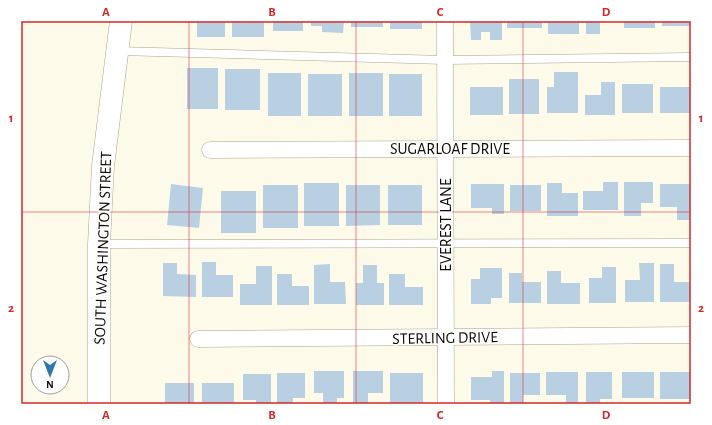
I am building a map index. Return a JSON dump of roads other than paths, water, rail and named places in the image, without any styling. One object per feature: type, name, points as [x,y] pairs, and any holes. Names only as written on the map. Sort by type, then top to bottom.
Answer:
[{"type":"main road","name":"SOUTH WASHINGTON STREET","points":[[99,404],[99,244],[103,166],[116,51],[121,21]]},
{"type":"street","name":"EVEREST LANE","points":[[445,21],[446,404]]},
{"type":"street","name":"SUGARLOAF DRIVE","points":[[210,150],[691,148]]},
{"type":"street","name":"STERLING DRIVE","points":[[198,339],[691,335]]},
{"type":"lane","points":[[116,51],[445,60],[691,57]]},
{"type":"lane","points":[[99,244],[691,243]]}]
